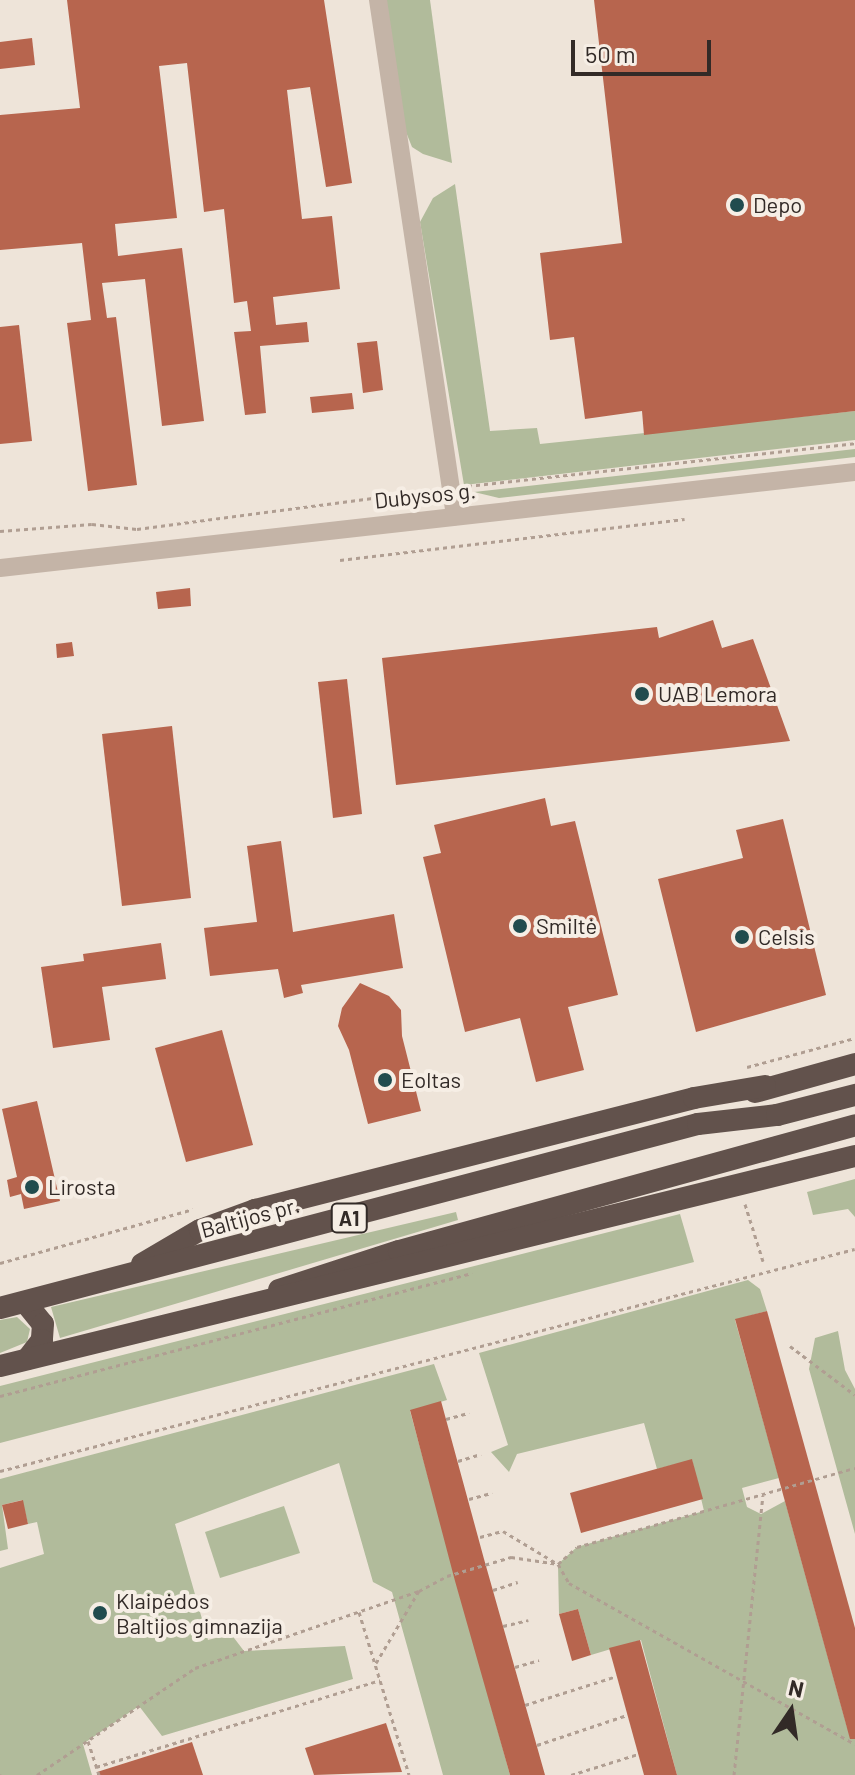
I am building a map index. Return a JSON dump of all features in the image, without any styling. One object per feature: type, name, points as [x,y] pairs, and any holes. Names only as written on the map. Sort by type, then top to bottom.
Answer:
[{"type":"highway","points":[[121,1277],[200,1230],[255,1210],[694,1098],[765,1086],[855,1064]]},
{"type":"highway","points":[[698,1124],[765,1086]]},
{"type":"highway","name":"A1","points":[[698,1124],[777,1115],[855,1095]]},
{"type":"highway","name":"Baltijos pr.","points":[[0,1308],[698,1124]]},
{"type":"highway","name":"A1","points":[[0,1366],[229,1309],[399,1251],[855,1125]]},
{"type":"highway","points":[[229,1309],[309,1294],[855,1156]]},
{"type":"highway","points":[[25,1302],[43,1324],[42,1340],[27,1359]]},
{"type":"street","points":[[378,0],[455,516]]},
{"type":"street","name":"Dubysos g.","points":[[0,568],[855,472]]},
{"type":"path","points":[[0,531],[92,524],[137,529],[451,488],[855,443]]},
{"type":"path","points":[[340,560],[685,519]]},
{"type":"path","points":[[745,1204],[763,1261]]},
{"type":"path","points":[[0,1471],[855,1249]]},
{"type":"path","points":[[0,1263],[14,1259]]},
{"type":"path","points":[[0,1396],[486,1269]]},
{"type":"path","points":[[790,1346],[855,1395]]},
{"type":"path","points":[[446,1419],[469,1413]]},
{"type":"path","points":[[458,1461],[481,1454]]},
{"type":"path","points":[[558,1564],[577,1547],[855,1468]]},
{"type":"path","points":[[469,1499],[492,1493]]},
{"type":"path","points":[[734,1775],[763,1495]]},
{"type":"path","points":[[480,1537],[503,1531],[558,1564],[569,1583],[855,1744]]},
{"type":"path","points":[[37,1775],[195,1668],[419,1591],[447,1576],[511,1557],[558,1564]]},
{"type":"path","points":[[493,1590],[518,1582]]},
{"type":"path","points":[[375,1665],[419,1591]]},
{"type":"path","points":[[359,1612],[409,1775]]},
{"type":"path","points":[[503,1626],[528,1620]]},
{"type":"path","points":[[515,1667],[539,1660]]},
{"type":"path","points":[[525,1705],[617,1676]]},
{"type":"path","points":[[96,1767],[380,1680]]},
{"type":"path","points":[[537,1745],[627,1715]]},
{"type":"path","points":[[88,1741],[99,1775]]},
{"type":"path","points":[[571,1775],[638,1754]]},
{"type":"green space","points":[[386,0],[430,0],[452,163],[423,154],[412,147],[406,132]]},
{"type":"green space","points":[[455,184],[490,431],[537,428],[540,444],[855,411],[855,440],[464,485],[420,222],[433,198]]},
{"type":"green space","points":[[855,449],[855,457],[499,498],[474,492]]},
{"type":"green space","points":[[855,1179],[855,1217],[848,1209],[813,1215],[807,1192]]},
{"type":"green space","points":[[456,1212],[458,1220],[60,1338],[51,1307]]},
{"type":"green space","points":[[680,1214],[694,1262],[0,1443],[0,1386]]},
{"type":"green space","points":[[748,1280],[760,1289],[767,1311],[735,1320],[779,1478],[742,1488],[747,1507],[761,1514],[785,1501],[847,1727],[855,1726],[855,1775],[677,1775],[641,1640],[591,1655],[578,1609],[559,1614],[558,1564],[577,1547],[704,1511],[692,1460],[657,1469],[644,1423],[517,1454],[509,1472],[491,1452],[508,1445],[479,1353]]},
{"type":"green space","points":[[17,1317],[30,1329],[27,1342],[0,1353],[0,1320]]},
{"type":"green space","points":[[838,1331],[845,1370],[855,1389],[855,1534],[809,1369],[815,1338]]},
{"type":"green space","points":[[434,1364],[447,1400],[410,1411],[510,1775],[443,1775],[392,1592],[373,1582],[339,1463],[175,1524],[208,1640],[231,1634],[244,1651],[345,1646],[353,1679],[162,1736],[139,1706],[83,1744],[92,1775],[0,1775],[0,1568],[44,1554],[37,1522],[28,1524],[22,1500],[2,1505],[8,1549],[0,1551],[0,1479]]},
{"type":"green space","points":[[284,1506],[300,1553],[220,1578],[205,1532]]},
{"type":"building","points":[[67,0],[324,0],[352,183],[326,187],[310,87],[287,90],[302,219],[332,216],[340,289],[273,297],[276,325],[307,322],[309,342],[260,346],[266,413],[245,415],[234,332],[251,331],[247,301],[234,303],[224,209],[204,212],[187,63],[159,66],[177,218],[115,224],[118,256],[182,248],[204,421],[162,426],[145,279],[102,283],[107,318],[116,317],[137,485],[88,491],[67,323],[91,320],[82,243],[0,250],[0,115],[80,108]]},
{"type":"building","name":"Depo","points":[[594,0],[855,0],[855,411],[644,435],[642,411],[585,419],[574,337],[550,340],[540,253],[622,243]]},
{"type":"building","points":[[32,38],[35,65],[0,69],[0,42]]},
{"type":"building","points":[[19,325],[32,441],[0,444],[0,327]]},
{"type":"building","points":[[377,341],[383,390],[363,393],[357,343]]},
{"type":"building","points":[[352,393],[354,409],[312,413],[310,397]]},
{"type":"building","points":[[190,588],[191,606],[158,609],[156,592]]},
{"type":"building","name":"UAB Lemora","points":[[713,620],[722,648],[753,639],[790,741],[396,785],[382,658],[657,627],[659,638]]},
{"type":"building","points":[[72,642],[74,656],[57,658],[56,644]]},
{"type":"building","points":[[347,679],[362,814],[333,818],[318,682]]},
{"type":"building","points":[[172,726],[191,898],[122,906],[102,734]]},
{"type":"building","name":"Smiltė","points":[[545,798],[551,826],[575,821],[618,995],[568,1007],[584,1070],[536,1082],[520,1018],[465,1032],[423,857],[441,853],[434,825]]},
{"type":"building","name":"Celsis","points":[[783,819],[826,995],[696,1032],[658,879],[743,858],[736,830]]},
{"type":"building","points":[[281,841],[293,932],[394,914],[403,968],[301,985],[303,993],[284,998],[278,969],[210,976],[204,928],[257,922],[247,846]]},
{"type":"building","points":[[161,943],[166,979],[102,987],[110,1040],[53,1048],[41,967],[84,961],[83,954]]},
{"type":"building","name":"Eoltas","points":[[360,983],[389,996],[401,1010],[402,1036],[421,1111],[368,1124],[349,1050],[338,1026],[342,1008]]},
{"type":"building","points":[[222,1030],[253,1145],[186,1162],[155,1048]]},
{"type":"building","points":[[37,1101],[60,1201],[24,1209],[21,1194],[10,1197],[7,1180],[17,1177],[2,1109]]},
{"type":"building","points":[[767,1311],[855,1628],[855,1739],[850,1739],[735,1319]]},
{"type":"building","points":[[441,1401],[545,1775],[510,1775],[455,1581],[410,1410]]},
{"type":"building","points":[[692,1459],[703,1499],[581,1533],[570,1493]]},
{"type":"building","points":[[23,1500],[28,1524],[8,1529],[2,1505]]},
{"type":"building","points":[[578,1609],[591,1655],[572,1661],[559,1614]]},
{"type":"building","points":[[640,1640],[677,1775],[644,1775],[609,1648]]},
{"type":"building","points":[[386,1723],[402,1772],[314,1775],[305,1748]]},
{"type":"building","points":[[192,1742],[203,1775],[97,1775],[97,1772]]},
{"type":"place","name":"Depo","points":[[737,205]]},
{"type":"place","name":"UAB Lemora","points":[[642,694]]},
{"type":"place","name":"Smiltė","points":[[520,926]]},
{"type":"place","name":"Celsis","points":[[742,937]]},
{"type":"place","name":"Eoltas","points":[[385,1080]]},
{"type":"place","name":"Lirosta","points":[[32,1187]]},
{"type":"place","name":"Klaipėdos Baltijos gimnazija","points":[[100,1613]]}]
